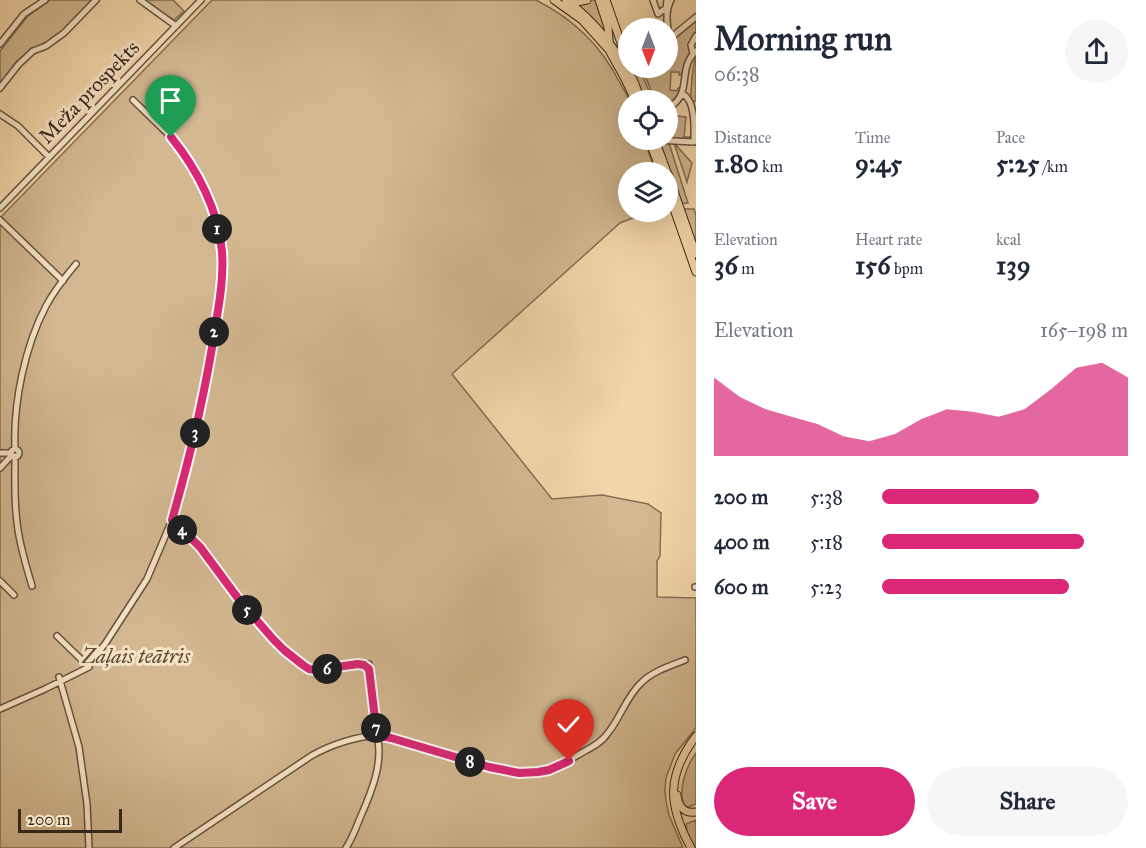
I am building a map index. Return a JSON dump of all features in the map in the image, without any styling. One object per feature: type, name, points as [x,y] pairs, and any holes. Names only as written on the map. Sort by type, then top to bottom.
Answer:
[{"type":"main road","points":[[554,0],[582,20],[595,33],[609,52],[630,90]]},
{"type":"main road","points":[[566,0],[591,21],[608,40],[634,82]]},
{"type":"main road","points":[[571,0],[581,2],[587,0]]},
{"type":"main road","points":[[599,0],[608,27],[609,52]]},
{"type":"main road","points":[[606,0],[618,34]]},
{"type":"main road","points":[[633,78],[637,90]]},
{"type":"main road","points":[[678,206],[693,251],[696,272]]},
{"type":"main road","points":[[678,216],[693,251]]},
{"type":"main road","points":[[691,848],[681,830],[673,797],[681,761],[696,736]]},
{"type":"main road","points":[[696,741],[683,763],[676,784],[679,806],[686,812],[696,813]]},
{"type":"street","points":[[0,44],[24,15],[45,0]]},
{"type":"street","points":[[0,88],[33,51],[46,46],[64,33],[96,0]]},
{"type":"street","points":[[141,0],[176,26]]},
{"type":"street","name":"Meža prospekts","points":[[0,208],[201,0]]},
{"type":"street","points":[[653,0],[657,14],[666,9]]},
{"type":"street","points":[[667,18],[666,9],[669,0]]},
{"type":"street","points":[[678,31],[696,17]]},
{"type":"street","points":[[678,99],[683,94],[688,61],[694,53],[692,45],[696,36]]},
{"type":"street","points":[[678,141],[695,142],[694,115],[688,98],[683,94]]},
{"type":"street","points":[[0,709],[89,667],[147,579],[172,520],[190,454],[211,356],[220,295],[222,252],[212,209],[195,171],[171,137],[134,100]]},
{"type":"street","points":[[0,114],[18,126],[49,157]]},
{"type":"street","points":[[0,220],[63,281]]},
{"type":"street","points":[[32,586],[24,559],[15,501],[17,412],[27,357],[36,330],[47,304],[76,264]]},
{"type":"street","points":[[0,468],[24,446]]},
{"type":"street","points":[[0,453],[16,454]]},
{"type":"street","points":[[172,520],[200,547],[256,621],[284,650],[309,669],[358,664],[369,667],[379,752],[375,780],[346,848]]},
{"type":"street","points":[[0,581],[14,595]]},
{"type":"street","points":[[57,636],[89,667]]},
{"type":"street","points":[[174,848],[317,753],[348,741],[377,735],[505,771],[530,773],[549,770],[600,742],[614,724],[627,700],[645,679],[661,669],[685,660]]},
{"type":"street","points":[[60,679],[79,747],[87,804],[89,848]]},
{"type":"green space","points":[[50,0],[92,0],[62,31],[32,49],[16,62],[0,84],[0,51],[27,17]]},
{"type":"green space","points":[[147,0],[173,0],[184,11],[174,20],[157,10]]},
{"type":"green space","name":"Zaļais teātris","points":[[212,0],[536,0],[562,15],[584,34],[604,56],[624,90],[618,90],[618,150],[648,150],[652,162],[618,162],[618,222],[623,222],[452,374],[552,499],[602,495],[648,504],[661,513],[657,597],[696,598],[696,728],[675,754],[666,778],[665,790],[669,815],[683,848],[0,848],[0,218]]},
{"type":"green space","points":[[596,0],[605,23],[606,34],[574,4]]},
{"type":"green space","points":[[696,19],[696,33],[691,39],[690,53],[681,75],[678,72],[678,34]]},
{"type":"green space","points":[[696,57],[696,101],[690,101],[692,74]]},
{"type":"green space","points":[[635,78],[643,78],[649,90],[640,90]]},
{"type":"green space","points":[[646,78],[671,78],[670,90],[651,90]]},
{"type":"green space","points":[[678,116],[686,117],[684,137],[690,137],[692,134],[691,139],[678,138]]},
{"type":"green space","points":[[678,147],[692,163],[687,182],[676,150]]},
{"type":"green space","points":[[663,150],[671,150],[675,162],[667,162]]},
{"type":"green space","points":[[678,171],[688,203],[681,204],[678,195]]},
{"type":"green space","points":[[682,209],[694,209],[696,250]]},
{"type":"green space","points":[[696,753],[696,804],[685,807],[682,787],[689,765]]},
{"type":"green space","points":[[696,820],[696,848],[693,848],[688,839],[686,824]]},
{"type":"route","points":[[171,137],[195,171],[205,192],[212,209],[222,252],[220,295],[211,356],[190,454],[172,520],[200,547],[256,621],[284,650],[303,665],[320,671],[358,664],[369,669],[377,735],[489,767],[519,773],[549,770],[569,761]]}]
